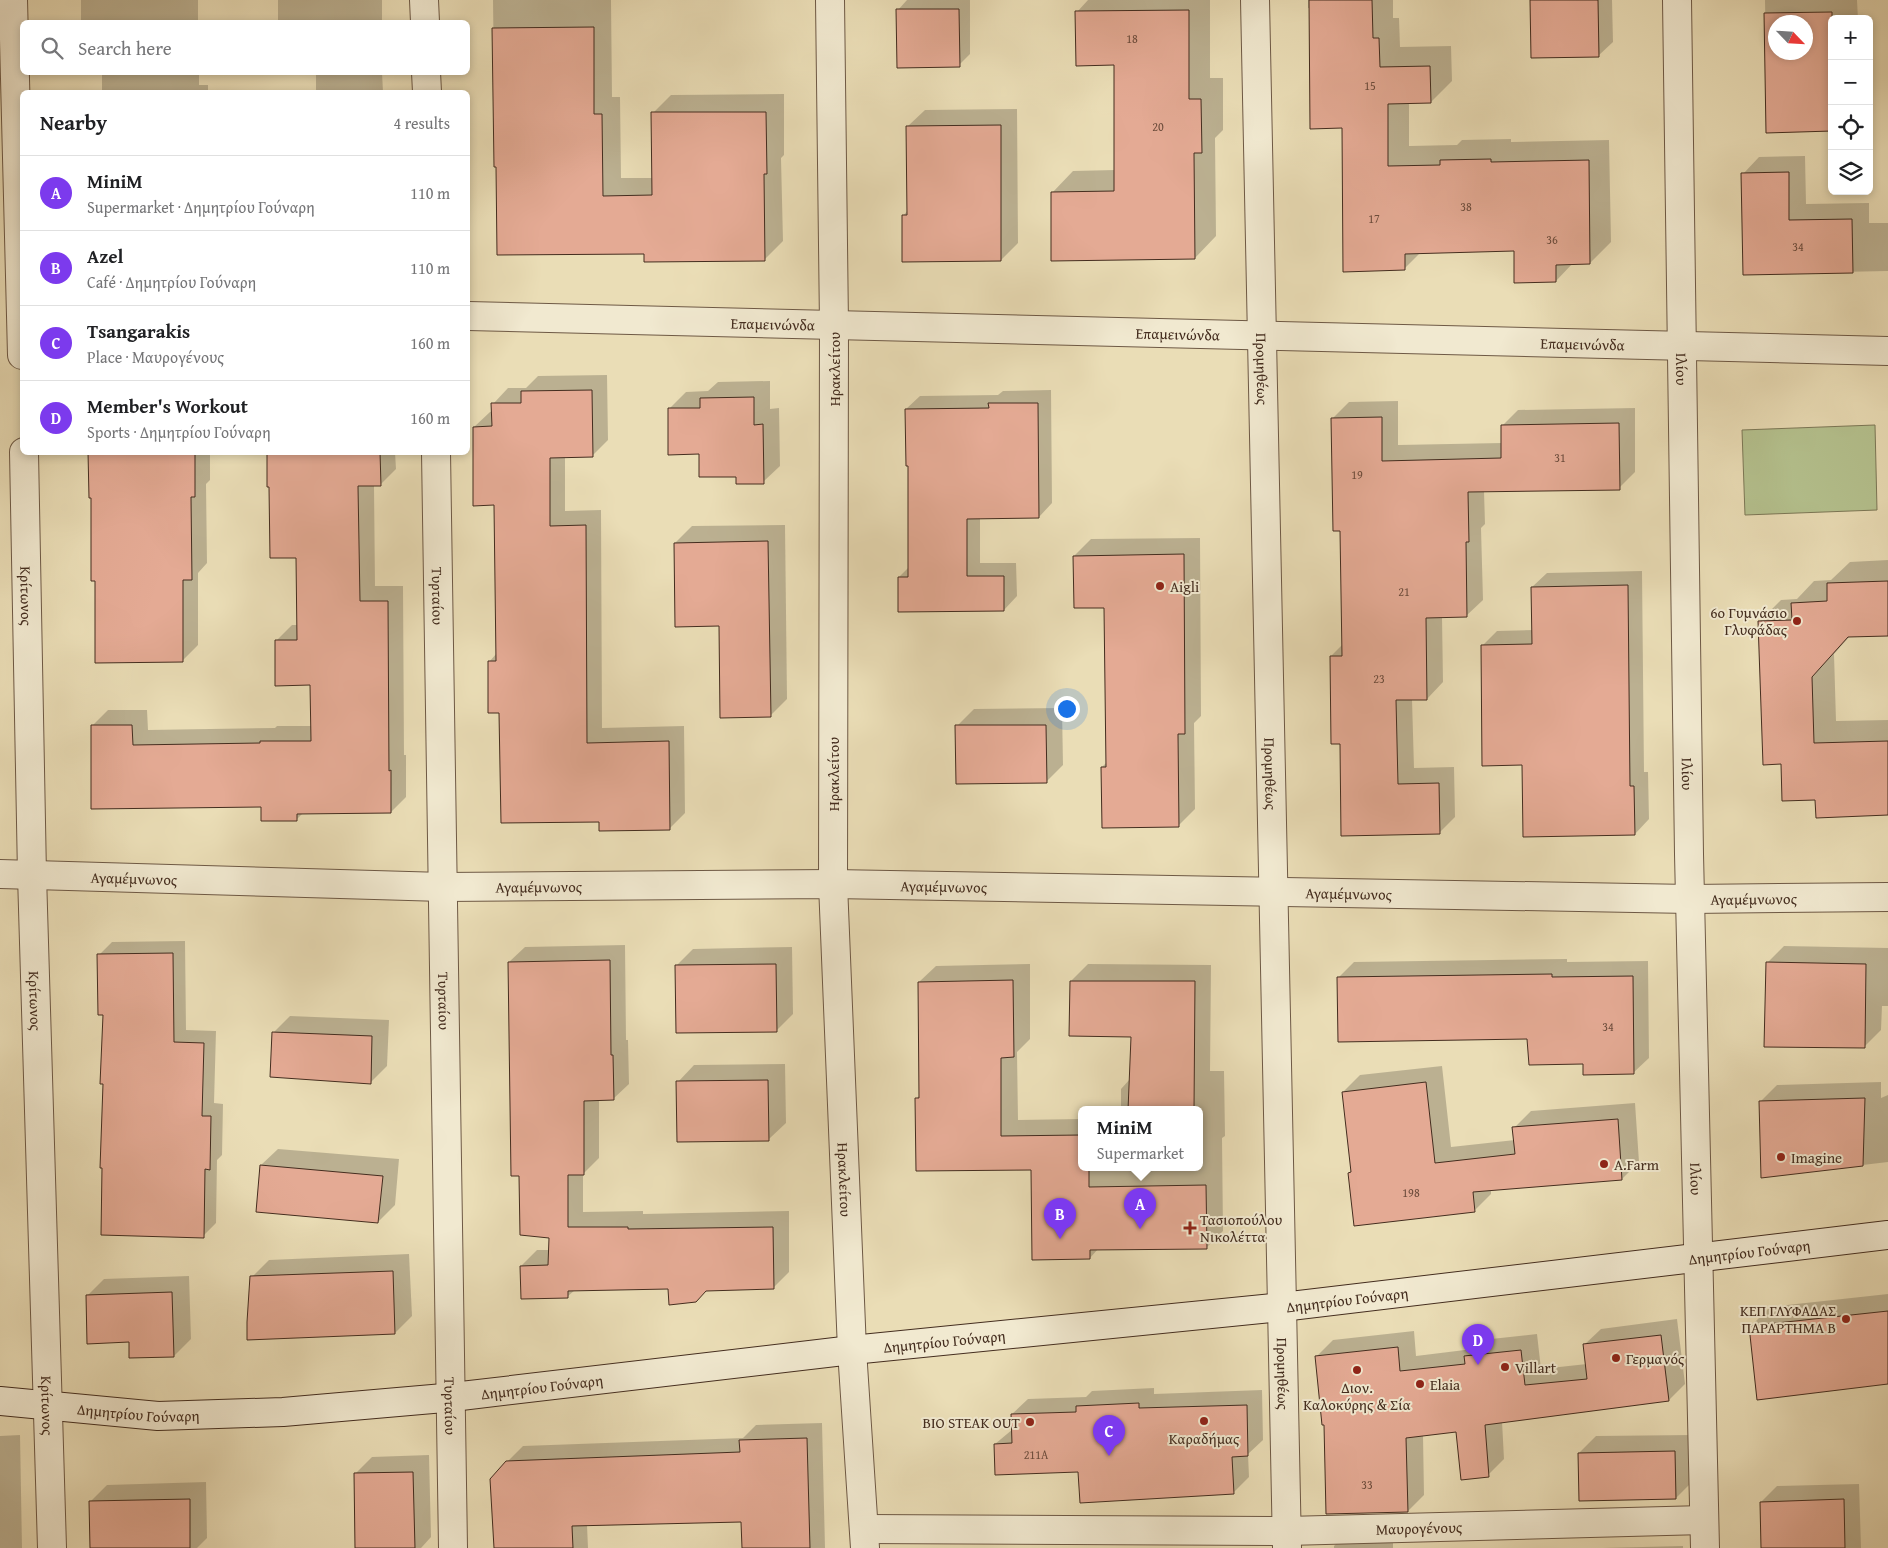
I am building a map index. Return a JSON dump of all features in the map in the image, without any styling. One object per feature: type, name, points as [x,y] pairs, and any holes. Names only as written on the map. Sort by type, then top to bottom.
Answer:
[{"type":"street","points":[[13,0],[15,304],[20,340]]},
{"type":"street","points":[[424,0],[425,20]]},
{"type":"street","name":"Ηρακλείτου","points":[[830,0],[834,325],[833,884],[852,1350],[864,1539]]},
{"type":"street","name":"Προμηθέως","points":[[1255,0],[1287,1539]]},
{"type":"street","name":"Ιλίου","points":[[1677,0],[1690,899],[1705,1548]]},
{"type":"street","points":[[426,75],[427,90]]},
{"type":"street","name":"Επαμεινώνδα","points":[[470,316],[1888,351]]},
{"type":"street","name":"Κρίτωνος","points":[[24,455],[32,875],[52,1548]]},
{"type":"street","name":"Τυρταίου","points":[[436,455],[453,1548]]},
{"type":"street","name":"Αγαμέμνωνος","points":[[0,874],[443,887],[833,884],[1690,899],[1888,897]]},
{"type":"street","name":"Δημητρίου Γούναρη","points":[[0,1401],[48,1407],[168,1416],[283,1412],[452,1396],[852,1350],[1282,1307],[1888,1235]]},
{"type":"street","name":"Μαυρογένους","points":[[864,1539],[1287,1539],[1704,1520]]},
{"type":"green space","points":[[1875,425],[1877,510],[1745,515],[1742,430]]},
{"type":"building","points":[[1309,0],[1372,0],[1373,38],[1379,38],[1380,67],[1430,66],[1431,103],[1388,104],[1388,166],[1440,165],[1440,160],[1491,159],[1491,162],[1589,160],[1590,264],[1556,265],[1556,282],[1514,283],[1514,251],[1405,254],[1405,270],[1343,272],[1342,128],[1310,129]]},
{"type":"building","points":[[1530,0],[1598,0],[1599,57],[1531,58]]},
{"type":"building","points":[[896,9],[959,9],[960,67],[897,68]]},
{"type":"building","points":[[1189,10],[1189,99],[1201,99],[1202,153],[1194,153],[1195,259],[1051,261],[1051,192],[1114,191],[1114,65],[1076,66],[1075,11]]},
{"type":"building","points":[[1832,12],[1832,15],[1828,15],[1828,131],[1766,133],[1764,13]]},
{"type":"building","points":[[594,27],[594,114],[602,114],[603,196],[652,195],[651,112],[766,112],[767,174],[764,174],[765,261],[644,262],[644,254],[497,255],[492,28]]},
{"type":"building","points":[[1001,125],[1001,261],[902,262],[902,215],[907,215],[906,126]]},
{"type":"building","points":[[1789,172],[1789,220],[1852,219],[1853,273],[1743,275],[1741,173]]},
{"type":"building","points":[[592,390],[593,457],[550,458],[550,526],[586,525],[587,743],[669,741],[670,830],[599,831],[599,822],[501,823],[499,713],[488,713],[488,661],[496,661],[494,505],[473,506],[473,427],[492,426],[491,403],[521,403],[521,391]]},
{"type":"building","points":[[754,397],[754,425],[763,424],[764,484],[736,484],[736,477],[699,477],[699,454],[668,455],[668,408],[700,408],[700,398]]},
{"type":"building","points":[[988,403],[1038,403],[1039,518],[967,519],[967,576],[1004,576],[1004,611],[898,612],[898,577],[908,577],[908,466],[906,466],[905,409],[989,408]]},
{"type":"building","points":[[1382,417],[1382,461],[1501,458],[1501,425],[1619,423],[1620,490],[1468,492],[1469,542],[1466,542],[1467,617],[1426,618],[1427,700],[1396,700],[1398,784],[1439,783],[1440,834],[1341,836],[1340,744],[1331,744],[1330,656],[1342,656],[1340,531],[1333,531],[1331,418]]},
{"type":"building","points":[[88,455],[195,455],[195,497],[191,497],[192,580],[183,580],[183,662],[95,663],[95,581],[91,581],[91,498],[89,498]]},
{"type":"building","points":[[267,455],[380,455],[381,486],[358,486],[360,601],[388,601],[391,813],[297,814],[297,821],[261,821],[261,807],[91,809],[91,725],[132,725],[133,745],[311,741],[310,685],[275,686],[275,640],[297,640],[296,558],[270,558],[269,487],[267,487]]},
{"type":"building","points":[[768,541],[771,717],[720,718],[719,626],[675,627],[674,543]]},
{"type":"building","points":[[1184,554],[1185,734],[1178,734],[1179,827],[1102,828],[1101,767],[1106,767],[1104,608],[1074,608],[1073,556]]},
{"type":"building","points":[[1888,581],[1888,636],[1848,637],[1812,677],[1814,743],[1888,741],[1888,815],[1816,818],[1815,800],[1782,801],[1781,764],[1763,765],[1758,621],[1792,620],[1791,603],[1827,601],[1827,583]]},
{"type":"building","points":[[1628,585],[1630,786],[1634,786],[1635,835],[1523,837],[1522,765],[1482,766],[1481,645],[1532,644],[1531,587]]},
{"type":"building","points":[[955,725],[1046,725],[1047,783],[956,784]]},
{"type":"building","points":[[173,953],[174,1042],[204,1043],[202,1116],[211,1116],[210,1170],[205,1169],[204,1238],[101,1235],[102,1168],[100,1168],[103,1084],[100,1084],[103,1015],[98,1015],[97,954]]},
{"type":"building","points":[[610,960],[611,1055],[613,1055],[614,1100],[584,1101],[584,1175],[568,1175],[568,1227],[628,1227],[628,1229],[773,1227],[774,1289],[706,1291],[696,1302],[669,1305],[668,1289],[568,1291],[568,1298],[521,1299],[520,1266],[548,1265],[549,1238],[520,1235],[519,1176],[511,1176],[508,962]]},
{"type":"building","points":[[1766,962],[1866,964],[1865,1048],[1764,1047]]},
{"type":"building","points":[[776,964],[777,1032],[676,1033],[675,965]]},
{"type":"building","points":[[1552,974],[1552,977],[1633,976],[1634,1074],[1583,1075],[1583,1064],[1529,1065],[1527,1039],[1338,1042],[1337,977]]},
{"type":"building","points":[[1013,980],[1014,1057],[1001,1058],[1001,1136],[1078,1135],[1078,1171],[1089,1171],[1089,1187],[1206,1185],[1207,1249],[1090,1250],[1090,1259],[1032,1260],[1031,1170],[916,1171],[915,1098],[919,1098],[918,982]]},
{"type":"building","points":[[1070,981],[1195,981],[1194,1106],[1128,1106],[1131,1037],[1069,1036]]},
{"type":"building","points":[[272,1032],[372,1036],[371,1084],[270,1077]]},
{"type":"building","points":[[768,1080],[769,1141],[677,1142],[676,1081]]},
{"type":"building","points":[[1426,1082],[1435,1163],[1515,1154],[1512,1127],[1618,1119],[1622,1180],[1473,1192],[1475,1212],[1354,1226],[1348,1173],[1351,1172],[1342,1092]]},
{"type":"building","points":[[1865,1098],[1863,1166],[1761,1178],[1759,1101]]},
{"type":"building","points":[[260,1165],[383,1176],[378,1223],[256,1212]]},
{"type":"building","points":[[393,1271],[395,1334],[247,1340],[250,1276]]},
{"type":"building","points":[[172,1292],[174,1357],[129,1358],[129,1342],[87,1344],[86,1295]]},
{"type":"building","points":[[1888,1311],[1888,1384],[1757,1400],[1749,1326]]},
{"type":"building","points":[[1661,1335],[1669,1401],[1485,1425],[1489,1477],[1461,1480],[1456,1432],[1406,1438],[1408,1512],[1326,1514],[1324,1425],[1322,1425],[1315,1356],[1398,1347],[1400,1371],[1465,1364],[1464,1356],[1521,1350],[1525,1385],[1587,1379],[1583,1344]]},
{"type":"building","points":[[1139,1403],[1139,1408],[1247,1405],[1248,1456],[1232,1457],[1234,1494],[1080,1503],[1078,1472],[995,1475],[994,1444],[1012,1443],[1011,1414],[1076,1412],[1076,1406]]},
{"type":"building","points":[[807,1438],[810,1548],[742,1548],[741,1522],[572,1526],[573,1548],[494,1548],[490,1479],[506,1461],[740,1452],[739,1440]]},
{"type":"building","points":[[1675,1451],[1676,1499],[1579,1501],[1578,1453]]},
{"type":"building","points":[[413,1472],[415,1548],[355,1548],[354,1473]]},
{"type":"building","points":[[190,1499],[190,1548],[90,1548],[89,1501]]},
{"type":"building","points":[[1844,1499],[1845,1548],[1761,1548],[1760,1502]]},
{"type":"place","name":"Aigli","points":[[1160,586]]},
{"type":"place","name":"6ο Γυμνάσιο Γλυφάδας","points":[[1797,621]]},
{"type":"place","name":"Imagine","points":[[1781,1157]]},
{"type":"place","name":"A.Farm","points":[[1604,1164]]},
{"type":"place","name":"Τασιοπούλου Νικολέττα","points":[[1190,1228]]},
{"type":"place","name":"MiniM","points":[[1140,1229]]},
{"type":"place","name":"Azel","points":[[1060,1239]]},
{"type":"place","name":"ΚΕΠ ΓΛΥΦΑΔΑΣ ΠΑΡΑΡΤΗΜΑ Β","points":[[1846,1319]]},
{"type":"place","name":"Γερμανός","points":[[1616,1358]]},
{"type":"place","name":"Member's Workout","points":[[1478,1365]]},
{"type":"place","name":"Villart","points":[[1505,1367]]},
{"type":"place","name":"Διον. Καλοκύρης & Σία","points":[[1357,1370]]},
{"type":"place","name":"Elaia","points":[[1420,1384]]},
{"type":"place","name":"Καραδήμας","points":[[1204,1421]]},
{"type":"place","name":"BIO STEAK OUT","points":[[1030,1422]]},
{"type":"place","name":"Tsangarakis","points":[[1109,1456]]}]
